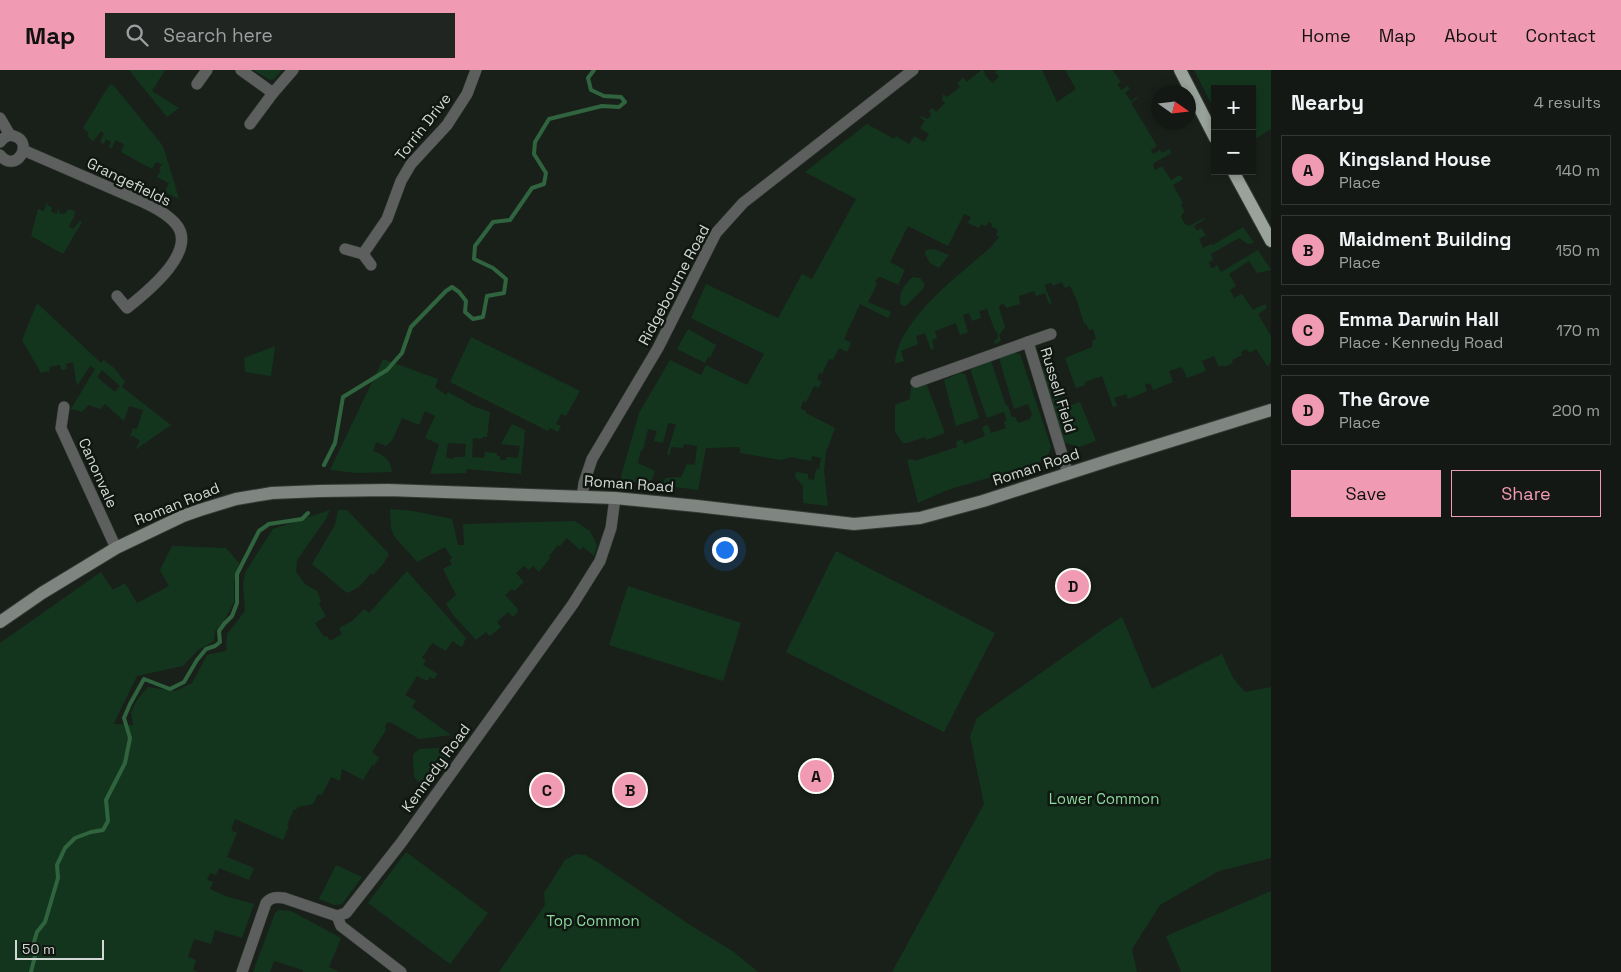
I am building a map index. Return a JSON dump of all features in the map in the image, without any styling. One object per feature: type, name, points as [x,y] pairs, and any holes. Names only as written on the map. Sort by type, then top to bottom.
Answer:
[{"type":"main road","points":[[1180,70],[1211,130]]},
{"type":"main road","points":[[1234,175],[1271,241]]},
{"type":"main road","name":"Roman Road","points":[[0,622],[42,593],[116,548],[158,527],[200,510],[236,499],[272,493],[388,490],[615,498],[854,524],[920,518],[983,501],[1271,410]]},
{"type":"street","points":[[197,84],[207,70]]},
{"type":"street","points":[[240,70],[273,93]]},
{"type":"street","points":[[250,124],[293,70]]},
{"type":"street","name":"Torrin Drive","points":[[363,254],[386,219],[401,181],[411,164],[447,125],[467,94],[476,70]]},
{"type":"street","name":"Ridgebourne Road","points":[[582,497],[584,483],[592,459],[658,348],[716,233],[743,203],[913,70]]},
{"type":"street","name":"Grangefields","points":[[0,118],[5,139],[14,136],[20,139],[24,150],[136,198],[153,207],[175,223],[182,235],[181,250],[166,272],[142,296],[131,312],[117,296]]},
{"type":"street","points":[[2,160],[16,160],[24,150]]},
{"type":"street","points":[[345,249],[363,254],[371,265]]},
{"type":"street","name":"Russell Field","points":[[916,382],[1051,334]]},
{"type":"street","name":"Russell Field","points":[[1028,342],[1068,474]]},
{"type":"street","name":"Canonvale","points":[[64,407],[61,428],[116,548]]},
{"type":"street","name":"Kennedy Road","points":[[338,916],[346,914],[398,847],[574,604],[600,561],[611,528],[615,498]]},
{"type":"street","points":[[242,972],[266,903],[269,899],[275,897],[284,898],[338,916],[341,926],[401,972]]},
{"type":"green space","points":[[129,70],[165,70],[152,91],[179,108],[167,117]]},
{"type":"green space","points":[[253,70],[282,70],[274,79],[270,80]]},
{"type":"green space","points":[[983,70],[992,83],[999,77],[995,72],[997,70],[1042,70],[1057,102],[1076,89],[1065,70],[1114,70],[1121,82],[1117,84],[1121,90],[1128,86],[1130,89],[1125,93],[1131,101],[1138,98],[1131,103],[1157,146],[1151,150],[1153,154],[1160,150],[1162,153],[1169,149],[1171,153],[1154,163],[1153,167],[1156,170],[1162,166],[1171,180],[1180,175],[1183,179],[1173,185],[1183,203],[1181,205],[1185,212],[1181,217],[1185,224],[1189,226],[1205,219],[1194,226],[1197,231],[1201,228],[1206,235],[1199,239],[1203,248],[1211,244],[1213,245],[1243,227],[1254,243],[1248,244],[1239,238],[1211,254],[1213,260],[1209,262],[1210,267],[1213,268],[1217,265],[1221,272],[1258,250],[1271,270],[1257,273],[1249,261],[1229,274],[1236,286],[1230,290],[1234,298],[1242,294],[1253,310],[1265,304],[1267,308],[1258,314],[1271,336],[1271,362],[1268,367],[1256,349],[1250,353],[1246,349],[1241,352],[1242,355],[1232,360],[1233,363],[1224,367],[1223,365],[1219,367],[1214,356],[1202,361],[1206,371],[1187,378],[1182,367],[1169,371],[1173,382],[1153,390],[1150,383],[1145,385],[1147,391],[1128,399],[1126,394],[1114,398],[1117,406],[1113,407],[1102,376],[1085,382],[1085,385],[1076,388],[1065,358],[1092,347],[1092,341],[1096,339],[1093,329],[1089,330],[1086,324],[1084,324],[1070,286],[1065,288],[1062,282],[1053,286],[1051,283],[1046,284],[1045,287],[1052,303],[1049,304],[1045,293],[1036,296],[1034,291],[1019,296],[1020,304],[1007,308],[1003,304],[1000,305],[999,308],[1005,327],[999,335],[1001,341],[995,344],[994,341],[998,338],[997,331],[995,331],[987,309],[979,311],[981,318],[972,321],[969,313],[963,315],[968,332],[960,335],[956,323],[935,331],[937,338],[932,340],[934,348],[931,350],[925,333],[916,336],[918,344],[901,351],[904,361],[895,364],[898,348],[906,332],[918,316],[947,285],[990,248],[999,237],[996,235],[998,230],[992,227],[992,224],[989,222],[986,226],[981,224],[979,228],[968,223],[971,217],[964,214],[948,246],[908,226],[890,262],[905,270],[898,285],[881,277],[877,278],[875,282],[877,284],[868,302],[891,312],[888,318],[860,304],[844,339],[851,343],[847,352],[839,348],[833,360],[829,359],[822,374],[819,373],[817,379],[822,382],[818,388],[814,386],[806,402],[803,401],[801,409],[835,428],[826,452],[824,471],[828,506],[803,503],[803,486],[795,477],[796,472],[808,474],[808,479],[814,480],[816,469],[819,470],[821,458],[812,456],[811,461],[791,457],[781,460],[740,453],[740,447],[706,448],[698,490],[660,485],[666,478],[681,477],[687,464],[695,465],[697,446],[684,444],[683,448],[671,447],[670,455],[667,454],[676,424],[668,423],[663,443],[654,441],[657,431],[648,429],[643,450],[641,450],[638,463],[655,471],[650,484],[620,480],[639,413],[670,360],[701,375],[706,365],[747,385],[764,354],[691,318],[706,284],[778,318],[802,274],[812,279],[856,199],[805,172],[867,124],[894,139],[896,136],[909,144],[914,136],[924,142],[929,134],[920,128],[925,121],[920,117],[928,119],[931,113],[929,111],[932,108],[936,112],[945,103],[942,100],[943,94],[947,97],[960,87],[957,83],[963,78],[967,82]]},
{"type":"green space","points":[[1194,70],[1271,70],[1271,131],[1269,130],[1256,138],[1256,85],[1211,85],[1211,103]]},
{"type":"green space","points":[[110,84],[114,86],[163,146],[179,199],[165,192],[169,183],[157,177],[162,164],[156,162],[152,169],[121,152],[124,144],[115,140],[112,148],[109,147],[111,142],[106,139],[104,144],[100,142],[104,134],[101,131],[93,141],[87,136],[89,133],[83,128]]},
{"type":"green space","points":[[47,202],[47,205],[52,207],[51,212],[57,214],[59,206],[59,213],[64,214],[68,209],[75,211],[69,226],[73,229],[80,221],[82,222],[63,254],[31,236],[38,209],[44,211]]},
{"type":"green space","points":[[934,249],[949,255],[939,268],[930,263],[925,254],[926,250]]},
{"type":"green space","points":[[913,277],[920,278],[924,283],[924,288],[906,306],[901,305],[900,297],[902,290]]},
{"type":"green space","points":[[37,303],[101,363],[104,360],[114,368],[125,382],[122,387],[171,425],[135,450],[140,441],[133,436],[130,437],[133,428],[137,429],[143,410],[129,406],[124,421],[105,404],[100,409],[88,405],[82,412],[71,409],[95,369],[90,366],[77,386],[73,362],[66,364],[67,369],[61,370],[60,365],[49,367],[50,371],[41,373],[22,340]],"holes":[[[102,370],[120,386],[115,392],[97,377]]]},
{"type":"green space","points":[[688,329],[716,345],[710,358],[708,357],[705,363],[677,349]]},
{"type":"green space","points":[[471,337],[580,391],[566,416],[561,414],[556,424],[561,426],[558,432],[550,428],[548,431],[450,382]]},
{"type":"green space","points":[[275,346],[271,376],[245,372],[244,358]]},
{"type":"green space","points":[[1014,353],[1020,354],[1051,447],[1047,459],[947,490],[918,503],[907,460],[913,459],[914,461],[957,447],[956,442],[962,439],[964,444],[985,436],[982,427],[988,425],[991,433],[1006,428],[1004,422],[1007,420],[1004,412],[987,418],[971,372],[972,367],[991,361],[1006,406],[1008,406],[1012,417],[1015,417],[1018,423],[1030,419],[1032,414],[1028,404],[1014,409],[999,358]]},
{"type":"green space","points":[[383,359],[438,379],[435,387],[446,395],[448,392],[475,407],[490,412],[487,437],[482,437],[482,439],[473,438],[472,457],[484,458],[485,452],[497,453],[497,456],[500,456],[500,460],[506,460],[507,457],[518,458],[520,446],[501,444],[512,424],[525,430],[521,474],[467,469],[466,473],[430,474],[439,444],[425,438],[435,416],[425,411],[419,425],[402,418],[393,439],[386,446],[376,442],[373,451],[386,458],[392,472],[356,473],[330,470]],"holes":[[[448,443],[466,444],[465,457],[446,458]]]},
{"type":"green space","points":[[1050,367],[1055,369],[1060,383],[1055,386],[1063,408],[1080,402],[1096,441],[1079,447],[1063,442],[1040,371]]},
{"type":"green space","points":[[960,373],[965,374],[979,418],[956,426],[944,380]]},
{"type":"green space","points":[[926,383],[945,433],[926,440],[925,437],[903,443],[895,432],[895,405],[910,399],[911,387]]},
{"type":"green space","points":[[390,509],[413,511],[452,519],[458,545],[464,545],[463,524],[575,521],[590,531],[597,545],[594,556],[583,547],[580,550],[567,538],[560,546],[558,545],[539,572],[533,566],[529,570],[524,566],[516,573],[524,582],[514,591],[512,589],[505,595],[517,608],[518,612],[513,617],[508,612],[497,622],[501,627],[490,636],[486,632],[476,640],[454,616],[446,604],[456,595],[443,569],[452,564],[449,560],[452,558],[445,547],[417,562],[394,536],[391,528]]},
{"type":"green space","points":[[330,510],[326,519],[297,560],[296,572],[305,584],[317,591],[321,600],[319,604],[326,616],[315,623],[324,637],[327,636],[330,641],[342,634],[339,628],[352,621],[364,609],[369,613],[407,571],[466,638],[462,647],[452,641],[446,651],[432,643],[422,658],[426,660],[423,665],[438,674],[434,679],[430,677],[427,681],[417,676],[405,695],[416,701],[412,707],[451,735],[419,739],[390,722],[387,723],[385,726],[386,730],[372,752],[379,758],[374,766],[372,765],[363,780],[342,769],[340,781],[331,777],[322,795],[318,794],[313,804],[294,809],[283,840],[235,819],[231,830],[237,833],[227,857],[254,868],[249,880],[219,868],[216,875],[210,873],[207,880],[213,882],[210,889],[228,897],[254,904],[242,938],[215,930],[211,944],[194,939],[188,957],[196,960],[193,970],[198,972],[0,972],[0,643],[101,572],[113,590],[125,583],[137,603],[169,586],[160,570],[172,546],[226,548],[239,563],[234,582],[234,602],[224,621],[215,631],[214,641],[198,650],[183,666],[137,676],[114,723],[133,725],[131,712],[137,700],[148,687],[175,691],[192,683],[207,655],[226,651],[227,634],[245,611],[243,583],[246,571],[273,529]]},
{"type":"green space","points":[[338,510],[347,510],[389,554],[373,575],[371,573],[359,587],[347,593],[312,564],[335,525]]},
{"type":"green space","points":[[836,551],[995,633],[944,732],[786,652]]},
{"type":"green space","points":[[628,586],[741,623],[723,681],[609,645]]},
{"type":"green space","name":"Lower Common","points":[[1122,617],[1152,689],[1222,654],[1233,678],[1245,692],[1271,687],[1271,858],[1219,871],[1160,905],[1132,949],[1137,972],[892,972],[984,804],[970,736],[977,718]]},
{"type":"green space","points":[[437,748],[452,753],[426,790],[414,777],[413,755],[419,749]]},
{"type":"green space","points":[[406,852],[488,913],[450,964],[368,903]]},
{"type":"green space","name":"Top Common","points":[[576,854],[585,855],[599,863],[690,925],[734,952],[758,972],[499,972],[545,905],[544,893],[565,860]]},
{"type":"green space","points":[[336,865],[362,877],[342,904],[334,905],[319,899]]},
{"type":"green space","points":[[1271,891],[1271,972],[1181,972],[1166,936]]},
{"type":"green space","points":[[279,910],[291,911],[341,938],[329,967],[339,972],[303,972],[303,970],[274,961],[270,972],[253,972],[275,913]]},
{"type":"waterway","points":[[324,465],[335,443],[343,397],[387,370],[402,353],[411,327],[446,291],[452,287],[459,292],[466,301],[465,312],[473,319],[483,317],[487,296],[504,293],[506,279],[493,268],[474,259],[475,246],[493,222],[510,220],[532,188],[544,184],[546,173],[534,154],[535,142],[549,119],[602,106],[619,107],[625,102],[621,97],[604,96],[591,90],[588,78],[594,70]]},
{"type":"waterway","points":[[31,972],[37,948],[34,942],[37,932],[45,922],[58,878],[57,865],[65,848],[75,838],[103,830],[108,821],[106,800],[125,763],[130,738],[124,718],[144,679],[170,689],[184,682],[206,649],[220,642],[219,631],[232,616],[237,603],[237,574],[259,531],[269,524],[302,519],[308,513]]},
{"type":"place","name":"The Grove","points":[[1073,586]]},
{"type":"place","name":"Kingsland House","points":[[816,776]]},
{"type":"place","name":"Emma Darwin Hall","points":[[547,790]]},
{"type":"place","name":"Maidment Building","points":[[630,790]]}]
